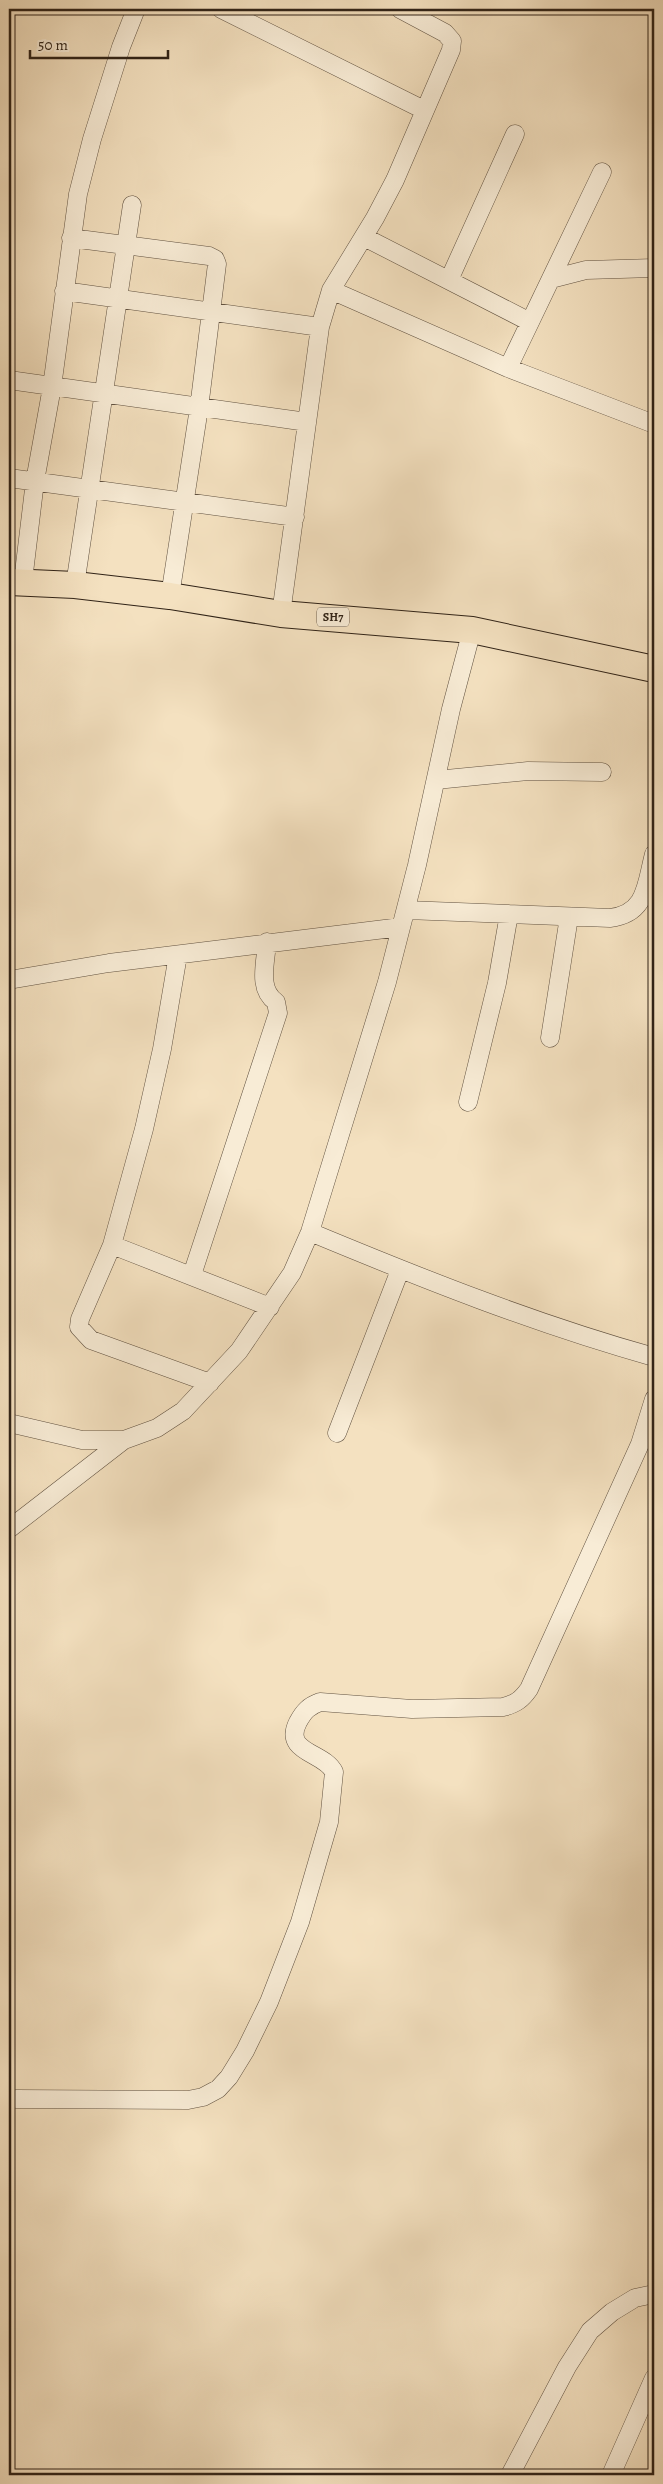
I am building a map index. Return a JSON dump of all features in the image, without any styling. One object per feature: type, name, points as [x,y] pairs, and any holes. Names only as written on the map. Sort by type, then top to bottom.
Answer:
[{"type":"main road","name":"SH7","points":[[16,582],[74,585],[170,596],[281,614],[472,630],[654,669]]},
{"type":"street","points":[[16,582],[52,387],[78,194],[92,139],[136,9]]},
{"type":"street","points":[[221,9],[424,110]]},
{"type":"street","points":[[281,614],[320,327],[332,290],[395,180],[451,50],[452,41],[445,33],[402,9]]},
{"type":"street","points":[[449,280],[515,134]]},
{"type":"street","points":[[508,368],[602,172]]},
{"type":"street","points":[[74,585],[132,205]]},
{"type":"street","points":[[364,237],[530,322]]},
{"type":"street","points":[[71,238],[209,256],[215,259],[218,272],[200,408],[170,596]]},
{"type":"street","points":[[551,279],[586,270],[654,268]]},
{"type":"street","points":[[332,290],[508,368],[654,424]]},
{"type":"street","points":[[64,292],[320,327]]},
{"type":"street","points":[[9,380],[307,422]]},
{"type":"street","points":[[9,478],[294,517]]},
{"type":"street","points":[[9,1529],[124,1440],[157,1428],[183,1411],[239,1351],[292,1273],[310,1232],[365,1056],[406,910],[451,709],[472,630]]},
{"type":"street","points":[[436,780],[528,771],[602,772]]},
{"type":"street","points":[[406,910],[569,917],[625,917],[635,909],[643,897],[654,854]]},
{"type":"street","points":[[468,1102],[497,982],[509,914]]},
{"type":"street","points":[[550,1038],[569,917]]},
{"type":"street","points":[[9,980],[109,962],[401,927]]},
{"type":"street","points":[[192,1275],[278,1013],[276,1002],[268,995],[264,984],[267,942]]},
{"type":"street","points":[[178,955],[156,1076],[112,1245],[80,1318],[79,1327],[91,1340],[210,1383]]},
{"type":"street","points":[[310,1232],[490,1305],[601,1342],[654,1357]]},
{"type":"street","points":[[112,1245],[270,1307]]},
{"type":"street","points":[[337,1433],[400,1270]]},
{"type":"street","points":[[16,2099],[188,2100],[203,2097],[218,2089],[224,2083],[245,2052],[269,2002],[300,1922],[329,1822],[334,1772],[331,1766],[309,1754],[295,1739],[294,1729],[303,1713],[311,1705],[320,1702],[412,1709],[503,1707],[513,1705],[523,1697],[530,1689],[609,1515],[640,1444],[654,1399]]},
{"type":"street","points":[[9,1423],[82,1440],[124,1440]]},
{"type":"street","points":[[510,2475],[567,2367],[590,2331],[612,2312],[635,2298],[654,2294]]},
{"type":"street","points":[[611,2475],[654,2378]]}]
